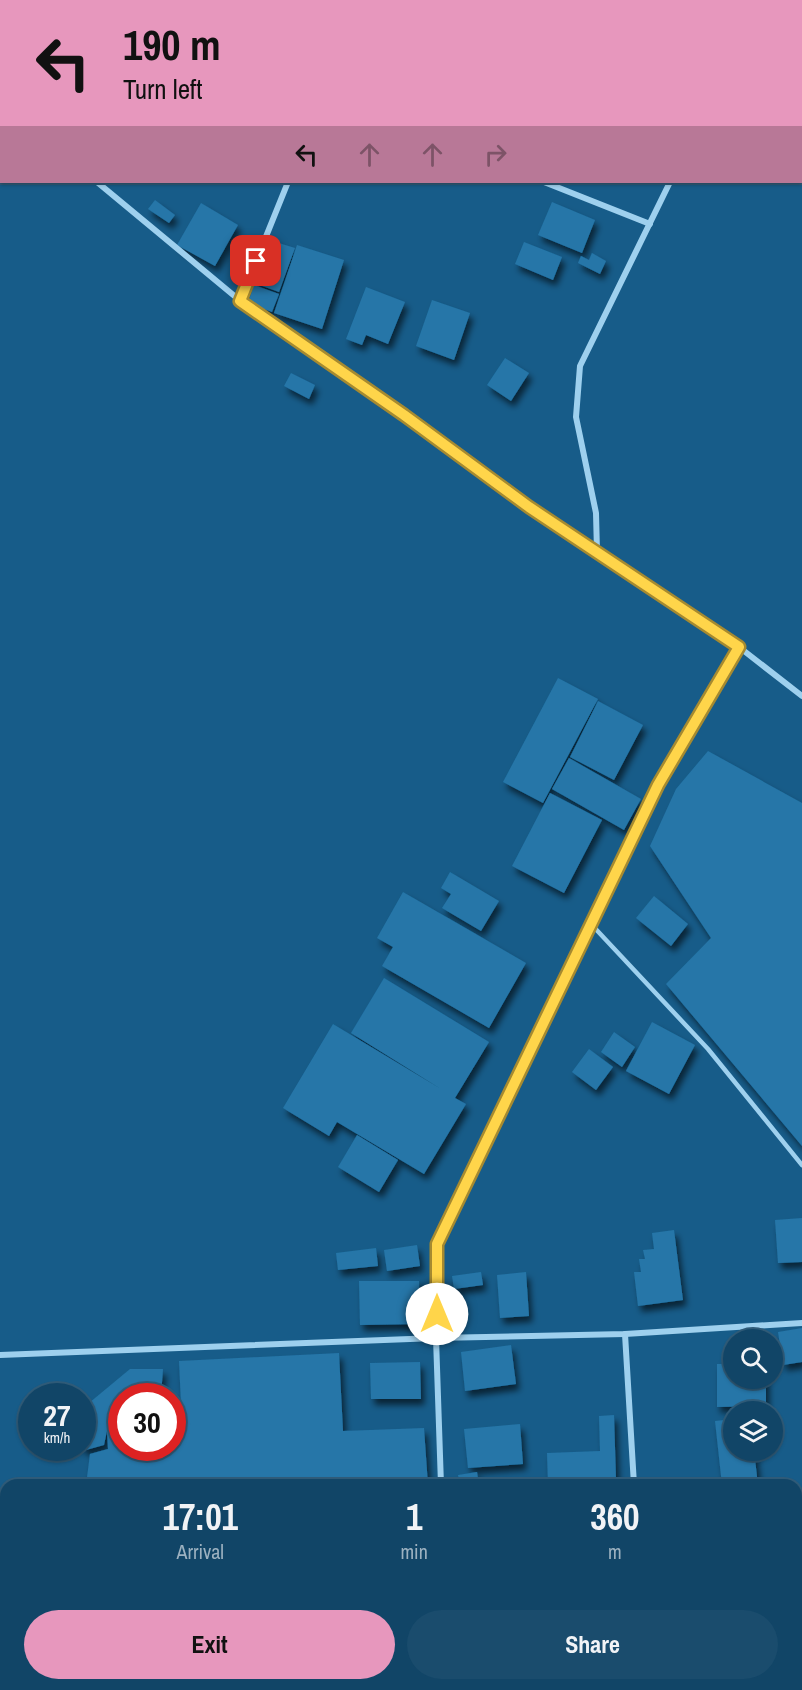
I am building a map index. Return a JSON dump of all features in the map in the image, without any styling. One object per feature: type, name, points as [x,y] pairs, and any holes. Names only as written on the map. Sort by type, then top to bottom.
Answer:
[{"type":"street","points":[[98,183],[240,301],[404,415],[529,507],[739,647],[802,696]]},
{"type":"street","points":[[240,301],[288,183]]},
{"type":"street","points":[[547,183],[650,224]]},
{"type":"street","points":[[597,552],[596,513],[576,417],[580,366],[670,183]]},
{"type":"street","points":[[441,1479],[436,1338],[437,1244],[658,785],[739,647]]},
{"type":"street","points":[[0,1355],[436,1338],[625,1334],[802,1323]]},
{"type":"street","points":[[625,1334],[634,1479]]},
{"type":"lane","points":[[591,924],[708,1049],[802,1165]]},
{"type":"building","points":[[155,200],[175,215],[169,223],[148,209]]},
{"type":"building","points":[[552,202],[595,220],[582,253],[538,235]]},
{"type":"building","points":[[201,203],[238,225],[215,266],[177,245]]},
{"type":"building","points":[[269,240],[295,248],[279,292],[254,283]]},
{"type":"building","points":[[524,242],[562,257],[553,280],[515,264]]},
{"type":"building","points":[[297,245],[344,260],[322,329],[274,313]]},
{"type":"building","points":[[592,253],[606,261],[600,274],[578,263],[581,256],[589,260]]},
{"type":"building","points":[[254,285],[279,294],[272,312],[248,303]]},
{"type":"building","points":[[366,287],[405,302],[388,344],[366,335],[362,345],[346,339]]},
{"type":"building","points":[[432,300],[470,313],[454,360],[416,346]]},
{"type":"building","points":[[505,358],[529,373],[511,401],[487,385]]},
{"type":"building","points":[[291,373],[315,385],[309,399],[284,386]]},
{"type":"building","points":[[558,678],[598,699],[543,803],[503,782]]},
{"type":"building","points":[[598,701],[643,725],[614,780],[570,757]]},
{"type":"building","points":[[708,751],[802,803],[802,1146],[666,984],[711,938],[650,846],[676,789]]},
{"type":"building","points":[[569,758],[641,799],[624,830],[552,789]]},
{"type":"building","points":[[550,793],[602,820],[564,893],[512,866]]},
{"type":"building","points":[[450,872],[499,901],[481,931],[442,908],[451,894],[441,888]]},
{"type":"building","points":[[403,892],[526,963],[489,1028],[382,966],[393,947],[377,938]]},
{"type":"building","points":[[654,896],[688,924],[671,946],[636,918]]},
{"type":"building","points":[[384,978],[489,1042],[455,1098],[466,1104],[424,1174],[337,1122],[329,1136],[283,1108],[333,1024],[441,1089],[351,1033]]},
{"type":"building","points":[[652,1022],[695,1045],[669,1094],[626,1071]]},
{"type":"building","points":[[614,1032],[635,1047],[622,1067],[601,1052]]},
{"type":"building","points":[[589,1049],[613,1067],[596,1090],[572,1072]]},
{"type":"building","points":[[357,1135],[398,1160],[379,1192],[338,1167]]},
{"type":"building","points":[[802,1218],[802,1262],[778,1263],[775,1220]]},
{"type":"building","points":[[674,1230],[683,1300],[638,1306],[634,1272],[641,1272],[639,1259],[645,1259],[643,1250],[654,1249],[652,1233]]},
{"type":"building","points":[[417,1245],[420,1266],[387,1271],[384,1250]]},
{"type":"building","points":[[376,1248],[378,1266],[338,1270],[336,1253]]},
{"type":"building","points":[[481,1272],[483,1285],[454,1289],[452,1276]]},
{"type":"building","points":[[526,1272],[529,1316],[500,1318],[497,1275]]},
{"type":"building","points":[[359,1281],[419,1281],[420,1324],[360,1325]]},
{"type":"building","points":[[802,1328],[802,1362],[783,1365],[783,1331]]},
{"type":"building","points":[[511,1345],[516,1384],[465,1391],[461,1352]]},
{"type":"building","points":[[339,1353],[343,1431],[424,1428],[428,1479],[87,1479],[89,1461],[96,1461],[96,1452],[108,1449],[108,1461],[186,1461],[186,1383],[180,1383],[179,1361]]},
{"type":"building","points":[[420,1362],[421,1399],[371,1399],[370,1363]]},
{"type":"building","points":[[717,1364],[723,1364],[723,1389],[766,1389],[766,1401],[723,1401],[723,1407],[717,1407]]},
{"type":"building","points":[[130,1369],[163,1369],[162,1383],[113,1383]]},
{"type":"building","points":[[108,1387],[108,1449],[107,1431],[104,1445],[96,1447],[96,1397]]},
{"type":"building","points":[[614,1415],[616,1479],[548,1479],[547,1453],[600,1451],[599,1416]]},
{"type":"building","points":[[723,1420],[723,1461],[755,1461],[757,1479],[721,1479],[715,1421]]},
{"type":"building","points":[[520,1424],[523,1464],[468,1468],[464,1429]]},
{"type":"building","points":[[477,1472],[478,1479],[459,1479],[458,1475]]},
{"type":"route","points":[[256,261],[240,301],[255,313],[404,415],[529,507],[739,647],[658,785],[437,1244],[437,1314]]}]
